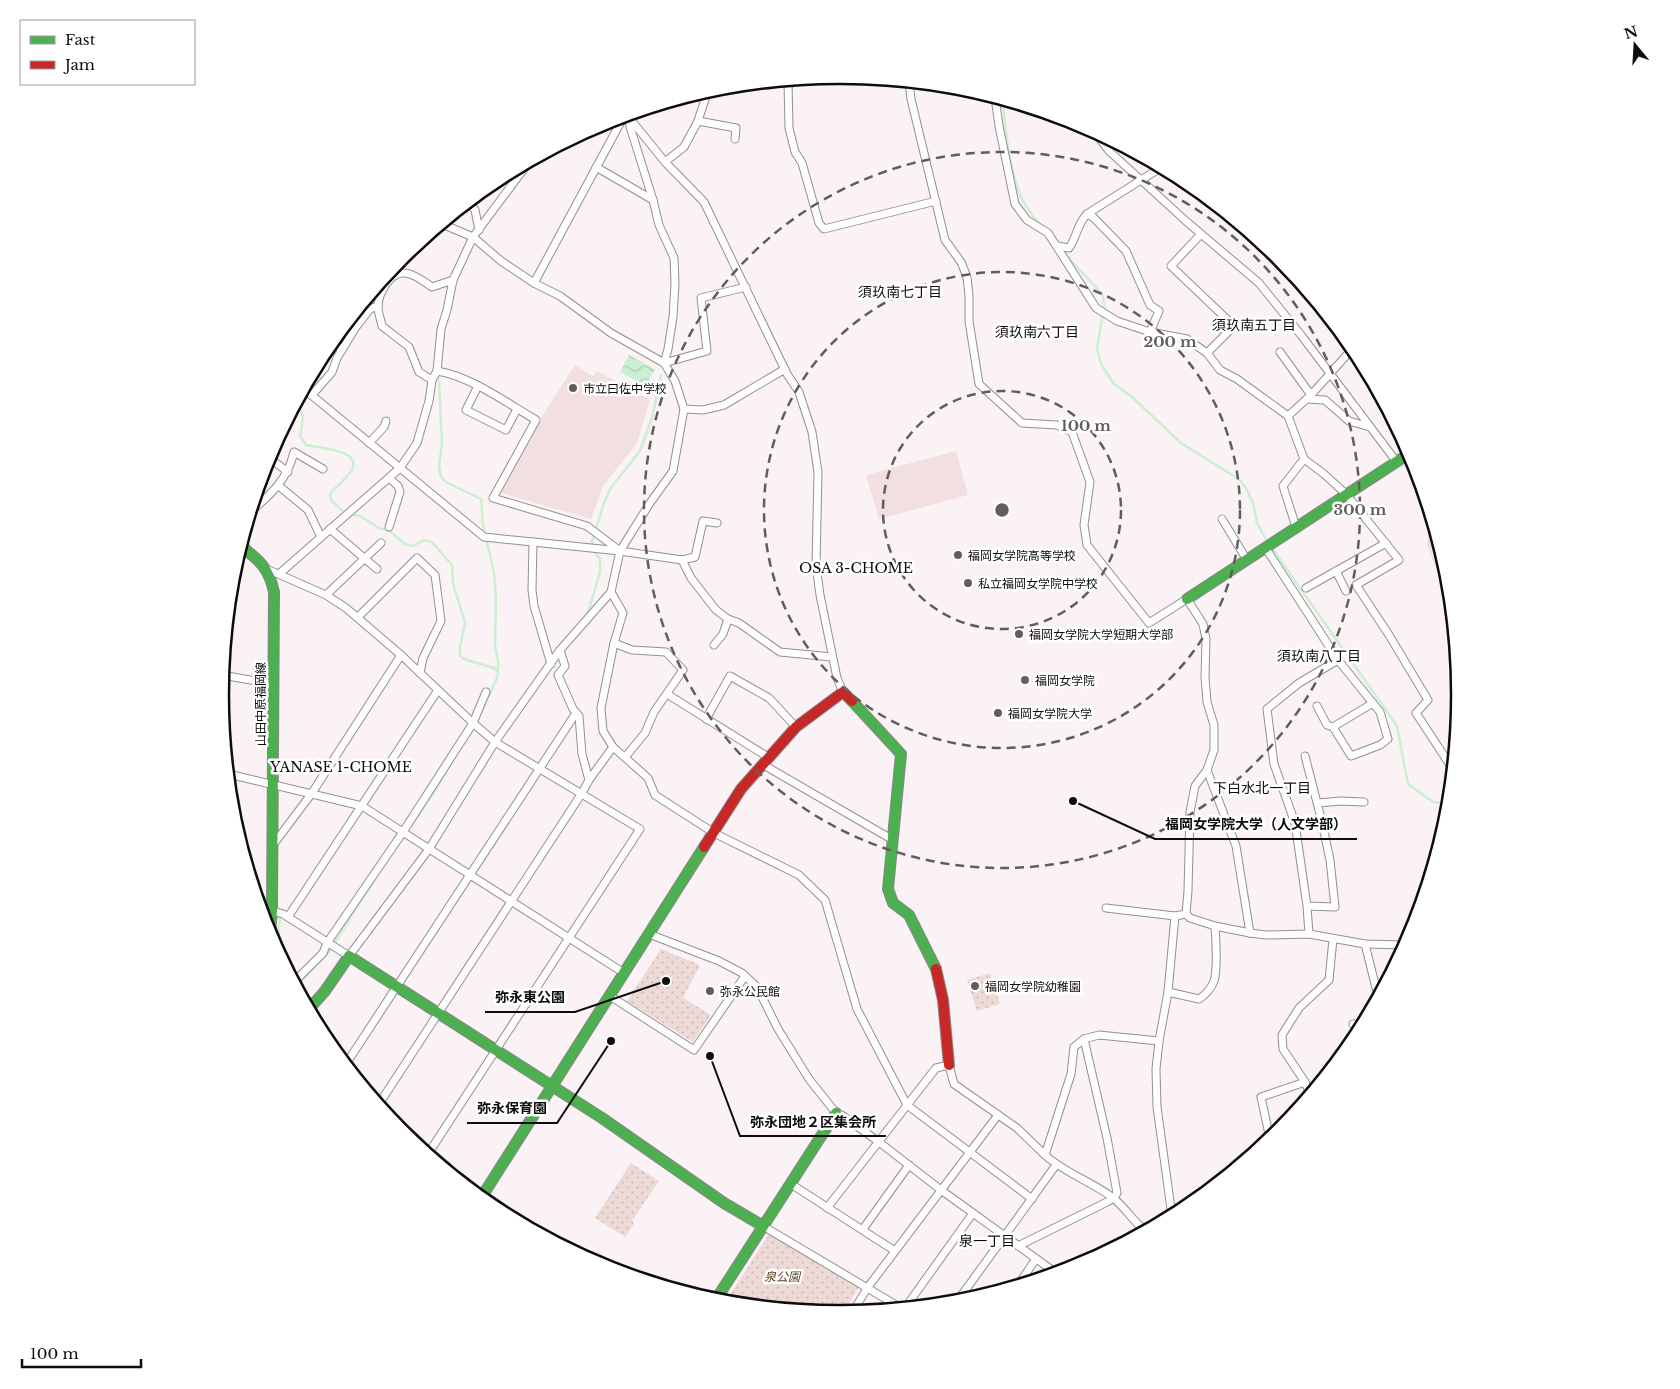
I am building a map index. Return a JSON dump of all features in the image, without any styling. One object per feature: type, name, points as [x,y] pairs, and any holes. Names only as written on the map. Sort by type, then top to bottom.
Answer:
[{"type":"street","points":[[789,86],[789,128],[795,152],[802,163],[819,223],[824,229],[936,201]]},
{"type":"street","points":[[910,88],[945,240],[962,262],[966,277],[969,296],[969,321],[979,384],[1022,423],[1057,425],[1072,432],[1090,482],[1084,525],[1086,545],[1150,623],[1402,457]]},
{"type":"street","points":[[665,162],[684,147],[698,121],[705,99]]},
{"type":"street","points":[[996,104],[1015,204],[1028,220],[1048,233],[1096,308],[1117,321],[1150,332],[1187,338],[1207,354],[1220,370],[1237,379],[1288,416],[1304,458],[1346,494],[1399,560],[1356,585],[1389,634],[1428,700],[1416,713],[1447,760]]},
{"type":"street","points":[[631,121],[665,162],[704,202],[785,369],[800,392],[812,432],[818,472],[816,565],[836,678],[843,692],[901,754],[888,889],[893,903],[908,915],[936,967],[943,1000],[949,1065],[954,1084],[1017,1128],[1056,1165],[1114,1198],[1139,1226]]},
{"type":"street","points":[[698,121],[736,128],[735,139]]},
{"type":"street","points":[[628,122],[653,200],[659,226],[674,258],[673,317],[664,363]]},
{"type":"street","points":[[534,282],[620,125]]},
{"type":"street","points":[[1105,144],[1201,234],[1259,283],[1331,374],[1396,461]]},
{"type":"street","points":[[596,167],[653,200]]},
{"type":"street","points":[[1057,246],[1069,248],[1074,241],[1080,221],[1087,214],[1154,172]]},
{"type":"street","points":[[279,574],[400,468],[417,443],[429,401],[432,380],[437,371],[441,329],[453,280],[474,237],[519,176]]},
{"type":"street","points":[[472,207],[475,210],[479,230]]},
{"type":"street","points":[[1087,214],[1093,217],[1126,251],[1150,305],[1159,312],[1150,332]]},
{"type":"street","points":[[313,1004],[429,849],[495,742],[560,650],[611,592],[620,551],[650,503],[673,471],[684,409],[674,381],[664,363],[611,333],[560,296],[501,261],[474,237],[448,226]]},
{"type":"street","points":[[1201,234],[1171,266],[1234,326],[1207,354]]},
{"type":"street","points":[[397,275],[403,272],[432,286],[453,280]]},
{"type":"street","points":[[664,363],[707,351],[701,298],[746,288]]},
{"type":"street","points":[[382,291],[378,306],[382,326],[410,347],[419,372],[432,380]]},
{"type":"street","points":[[312,395],[332,372],[337,358],[356,327],[370,309],[378,306]]},
{"type":"street","points":[[338,347],[342,350]]},
{"type":"street","points":[[1280,352],[1309,397],[1325,400],[1349,421],[1370,426]]},
{"type":"street","points":[[1288,416],[1309,397],[1348,354]]},
{"type":"street","points":[[684,409],[703,410],[724,405],[785,369]]},
{"type":"street","points":[[437,371],[447,373],[478,386],[536,420],[493,498],[587,526],[620,551]]},
{"type":"street","points":[[478,386],[466,410],[506,430],[517,409]]},
{"type":"street","points":[[309,393],[486,537],[620,551],[682,560],[695,557],[703,521],[717,523]]},
{"type":"street","points":[[369,443],[384,427],[386,421]]},
{"type":"street","points":[[260,503],[279,486],[288,472],[294,452],[323,469]]},
{"type":"street","points":[[1296,526],[1283,486],[1304,458]]},
{"type":"street","points":[[275,463],[288,472]]},
{"type":"street","points":[[389,478],[398,486],[400,492],[390,527]]},
{"type":"street","points":[[279,486],[308,510],[321,537]]},
{"type":"street","points":[[1222,519],[1247,560]]},
{"type":"street","points":[[330,529],[377,569]]},
{"type":"street","points":[[326,595],[381,542]]},
{"type":"street","points":[[533,542],[532,590],[534,606],[551,664]]},
{"type":"street","points":[[1306,588],[1386,543]]},
{"type":"street","points":[[1265,548],[1338,660],[1380,712],[1388,739],[1380,745],[1351,756],[1333,727],[1327,725],[1317,706]]},
{"type":"street","points":[[247,551],[269,570],[326,595],[358,617],[495,742],[582,793],[640,830],[432,1149]]},
{"type":"street","points":[[358,617],[417,558],[436,575],[441,621],[423,658],[420,673]]},
{"type":"street","points":[[682,560],[691,578],[716,610],[728,619],[739,624],[780,652],[832,658]]},
{"type":"street","name":"山田中原福岡線","points":[[269,570],[274,592],[272,915]]},
{"type":"street","points":[[1336,572],[1346,591]]},
{"type":"street","points":[[611,592],[623,613],[614,643],[601,708],[603,731],[613,747],[626,756],[648,778],[655,795],[714,833],[799,875],[825,900],[857,1009],[907,1105],[1032,1198]]},
{"type":"street","points":[[1186,914],[1190,812],[1195,786],[1207,770],[1214,750],[1214,726],[1207,702],[1205,677],[1206,639],[1203,624],[1187,600]]},
{"type":"street","points":[[714,645],[723,634],[728,619]]},
{"type":"street","points":[[614,643],[632,650],[666,652],[683,670],[654,712],[645,733],[626,756]]},
{"type":"street","points":[[560,650],[565,666],[558,675],[565,694],[579,716],[582,754],[589,780]]},
{"type":"street","points":[[272,846],[312,793],[401,655]]},
{"type":"street","points":[[1308,934],[1307,906],[1295,824],[1274,764],[1266,709],[1299,683],[1338,660]]},
{"type":"street","points":[[230,676],[272,684]]},
{"type":"street","points":[[706,718],[730,676],[769,698],[796,727]]},
{"type":"street","points":[[288,917],[438,690]]},
{"type":"street","points":[[299,977],[322,953],[475,725],[486,692]]},
{"type":"street","points":[[485,1191],[741,789],[796,727],[843,692]]},
{"type":"street","points":[[667,694],[706,718],[765,760],[893,840]]},
{"type":"street","points":[[1333,727],[1373,704]]},
{"type":"street","points":[[350,1058],[576,712]]},
{"type":"street","points":[[383,1099],[512,902],[589,780],[613,747]]},
{"type":"street","points":[[1305,756],[1318,803],[1330,860],[1334,907],[1307,906]]},
{"type":"street","points":[[1207,770],[1236,846],[1250,933]]},
{"type":"street","points":[[234,775],[362,806],[624,973]]},
{"type":"street","points":[[1318,803],[1364,802]]},
{"type":"street","points":[[1295,824],[1322,822]]},
{"type":"street","points":[[1106,908],[1175,916],[1186,914]]},
{"type":"street","points":[[1186,914],[1190,918],[1215,926],[1250,933],[1266,935],[1308,934],[1365,944],[1397,945]]},
{"type":"street","points":[[272,915],[288,917],[602,1118],[724,1203],[893,1303]]},
{"type":"street","points":[[1171,1207],[1157,1107],[1156,1069],[1158,1041],[1168,992],[1175,916]]},
{"type":"street","points":[[1168,992],[1199,999],[1206,994],[1214,982],[1216,958],[1215,926]]},
{"type":"street","points":[[649,934],[719,960],[745,976],[757,987],[778,1029],[808,1079],[836,1113],[879,1142],[1049,1268]]},
{"type":"street","points":[[1307,1087],[1283,1049],[1282,1035],[1298,1008],[1329,980],[1333,939]]},
{"type":"street","points":[[1365,944],[1376,987]]},
{"type":"street","points":[[610,996],[694,1050],[745,976]]},
{"type":"street","points":[[1045,1155],[1071,1074],[1074,1047],[1084,1039],[1099,1035],[1158,1041]]},
{"type":"street","points":[[1018,1246],[1114,1198],[1117,1193],[1107,1138],[1084,1039]]},
{"type":"street","points":[[828,1208],[936,1068],[949,1065]]},
{"type":"street","points":[[1268,1130],[1261,1097],[1305,1082]]},
{"type":"street","points":[[720,1294],[836,1113]]},
{"type":"street","points":[[857,1305],[868,1287],[998,1115]]},
{"type":"street","points":[[964,1293],[1056,1165]]},
{"type":"street","points":[[862,1229],[910,1166]]},
{"type":"street","points":[[791,1184],[895,1251]]},
{"type":"street","points":[[910,1301],[973,1213]]},
{"type":"street","points":[[1024,1277],[1036,1259]]},
{"type":"green space","points":[[661,949],[700,965],[683,998],[711,1015],[693,1042],[627,1001]]},
{"type":"green space","points":[[990,973],[1000,1004],[977,1011],[967,980]]},
{"type":"green space","points":[[631,1163],[659,1181],[632,1221],[634,1224],[625,1237],[595,1218]]},
{"type":"green space","name":"泉公園","points":[[769,1234],[773,1234],[859,1287],[848,1305],[800,1304],[730,1295]]},
{"type":"shaded area","points":[[575,365],[593,376],[597,371],[650,400],[637,443],[603,486],[591,519],[501,493],[543,415]]},
{"type":"shaded area","points":[[956,451],[968,495],[879,519],[866,475]]},
{"type":"shaded area","points":[[1428,530],[1437,568],[1435,565],[1427,546]]},
{"type":"water","points":[[629,355],[655,369],[646,386],[620,372]]},
{"type":"waterway","points":[[1004,107],[1008,147],[1019,192],[1028,210],[1040,225]]},
{"type":"waterway","points":[[1067,256],[1103,295],[1104,305],[1097,350],[1102,366],[1114,384],[1131,396],[1181,443],[1240,480],[1253,503],[1257,523],[1268,543]]},
{"type":"waterway","points":[[587,616],[600,572],[600,559],[594,551],[592,542],[610,489],[640,451],[652,418],[661,375]]},
{"type":"waterway","points":[[439,380],[442,444],[439,466],[441,477],[446,482],[481,499],[483,525],[494,572],[496,599],[495,646],[498,671]]},
{"type":"waterway","points":[[300,409],[302,415],[300,436],[306,445],[345,454],[351,458],[353,463],[350,473],[330,494],[331,500],[345,513],[360,516],[379,528],[390,531],[405,544],[413,546],[424,540],[432,542],[452,565],[453,583],[465,623],[460,655],[467,660],[494,668],[498,672],[478,719]]},
{"type":"waterway","points":[[1272,548],[1397,726],[1408,784],[1433,802],[1441,803]]},
{"type":"waterway","points":[[406,833],[456,755]]},
{"type":"waterway","points":[[301,982],[329,952],[375,879]]},
{"type":"waterway","points":[[274,917],[280,918],[278,934]]},
{"type":"traffic: fast","points":[[1187,599],[1403,458]]},
{"type":"traffic: fast","points":[[247,551],[266,571],[274,592],[272,916]]},
{"type":"traffic: fast","points":[[852,701],[901,754],[888,889],[893,903],[909,915],[936,969]]},
{"type":"traffic: fast","points":[[485,1191],[704,847]]},
{"type":"traffic: fast","points":[[313,1004],[325,991],[349,956],[602,1118],[724,1203],[763,1226]]},
{"type":"traffic: fast","points":[[720,1294],[836,1113]]},
{"type":"traffic: jam","points":[[704,847],[741,789],[796,727],[843,692],[852,701]]},
{"type":"traffic: jam","points":[[936,969],[943,1000],[949,1065]]},
{"type":"place","name":"市立曰佐中学校","points":[[573,388]]},
{"type":"place","name":"福岡女学院高等学校","points":[[958,555]]},
{"type":"place","name":"私立福岡女学院中学校","points":[[968,583]]},
{"type":"place","name":"福岡女学院大学短期大学部","points":[[1019,634]]},
{"type":"place","name":"福岡女学院","points":[[1025,680]]},
{"type":"place","name":"福岡女学院大学","points":[[998,713]]},
{"type":"place","name":"福岡女学院大学（人文学部）","points":[[1073,801]]},
{"type":"place","name":"弥永東公園","points":[[666,981]]},
{"type":"place","name":"福岡女学院幼稚園","points":[[975,986]]},
{"type":"place","name":"弥永公民館","points":[[710,991]]},
{"type":"place","name":"弥永保育園","points":[[611,1041]]},
{"type":"place","name":"弥永団地２区集会所","points":[[710,1056]]},
{"type":"district","name":"須玖南七丁目","points":[[900,292]]},
{"type":"district","name":"須玖南五丁目","points":[[1254,325]]},
{"type":"district","name":"須玖南六丁目","points":[[1037,332]]},
{"type":"district","name":"OSA 3-CHOME","points":[[856,568]]},
{"type":"district","name":"須玖南八丁目","points":[[1319,656]]},
{"type":"district","name":"YANASE 1-CHOME","points":[[341,767]]},
{"type":"district","name":"下白水北一丁目","points":[[1262,788]]},
{"type":"district","name":"泉一丁目","points":[[987,1241]]}]
